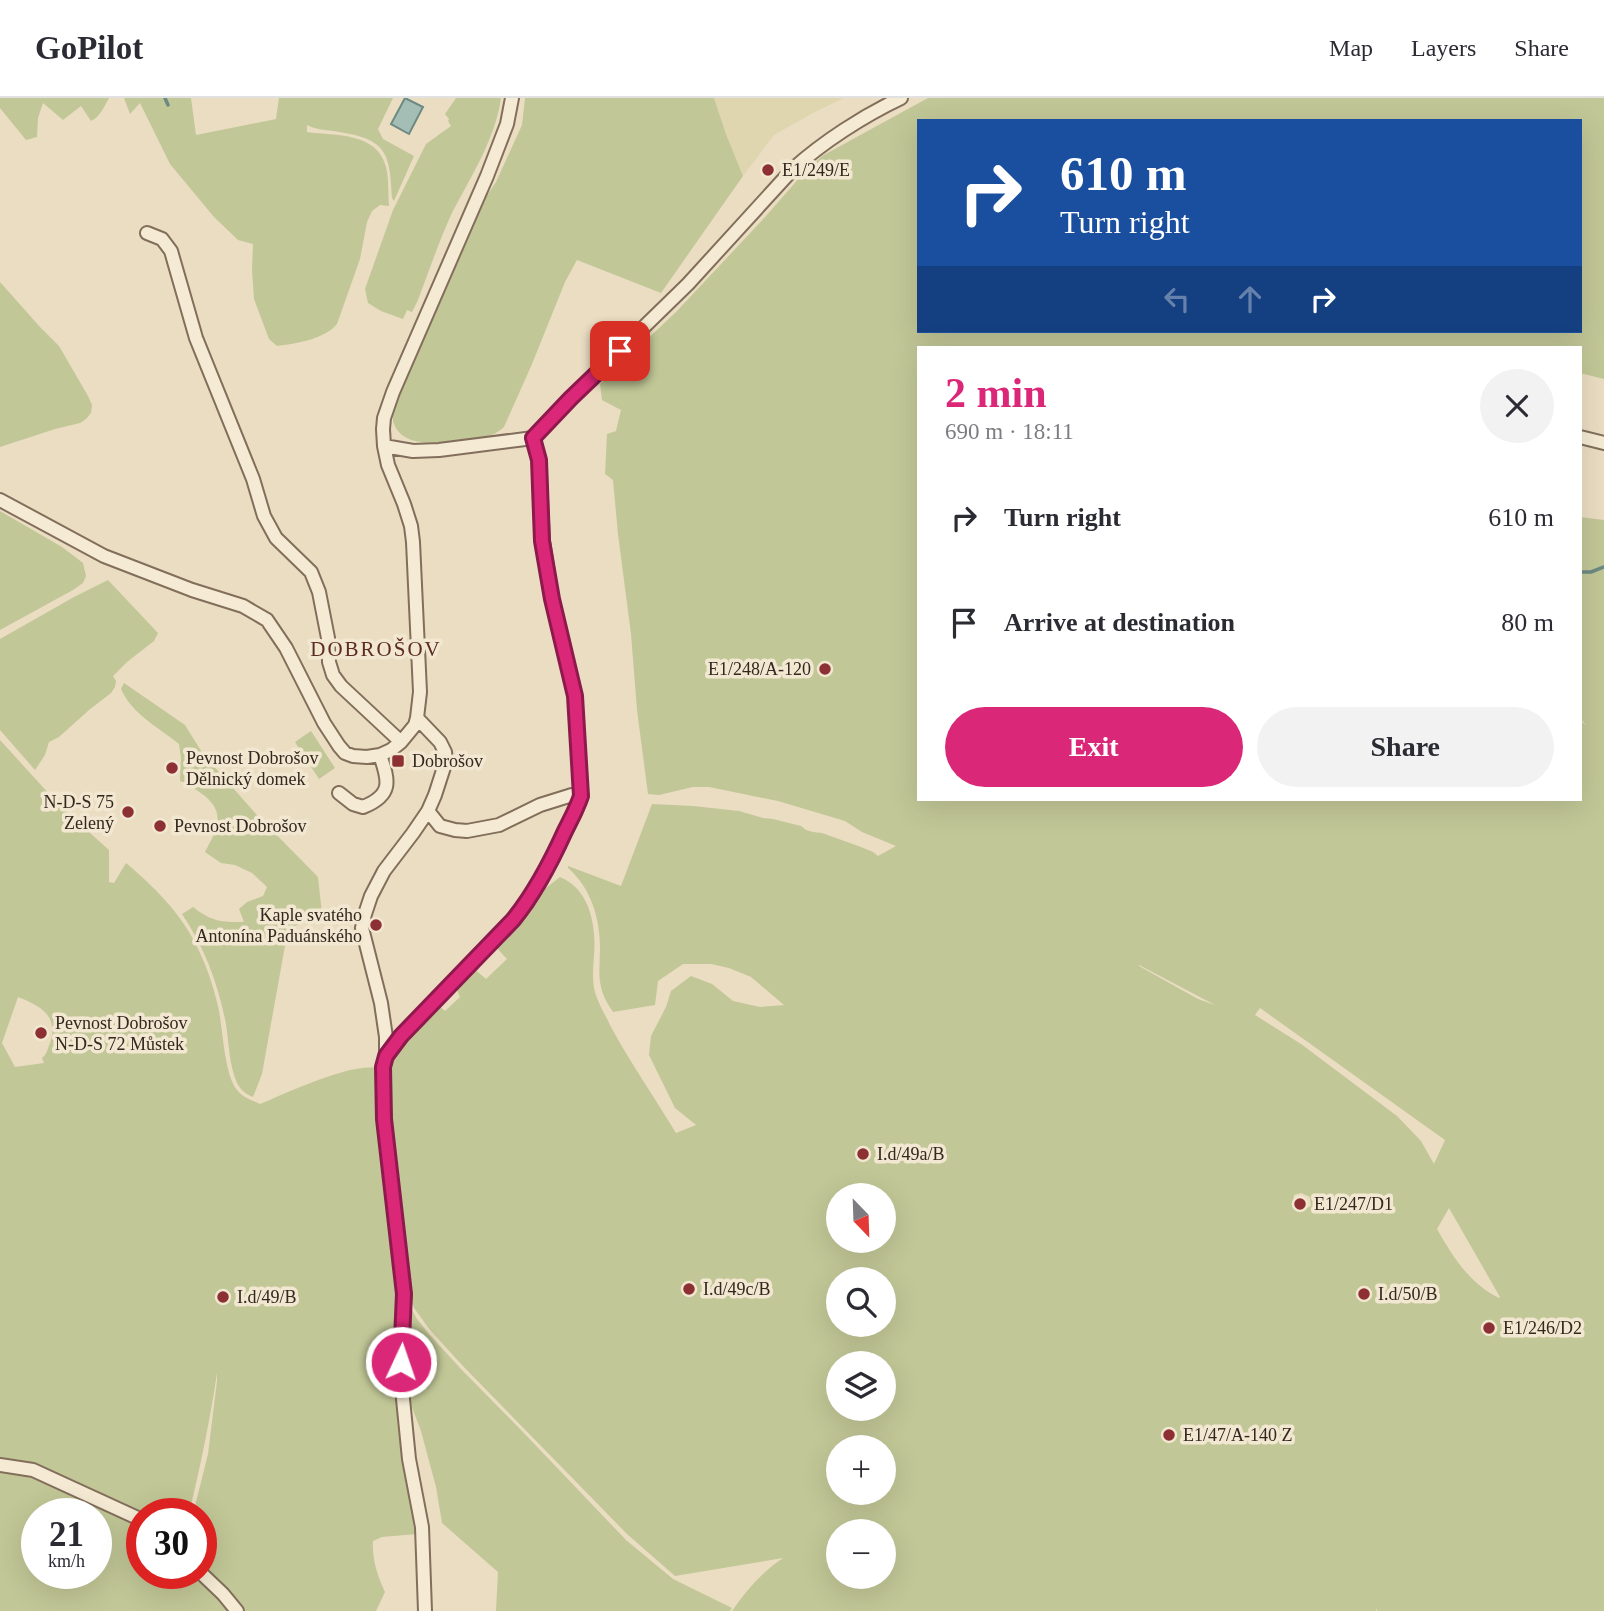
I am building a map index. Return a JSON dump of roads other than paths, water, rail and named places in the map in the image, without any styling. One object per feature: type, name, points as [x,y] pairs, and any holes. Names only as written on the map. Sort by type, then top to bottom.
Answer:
[{"type":"street","points":[[0,500],[104,556],[243,607],[267,620],[286,648],[324,723],[345,753],[367,757],[391,750],[415,725],[420,692],[413,542],[408,514],[388,466],[384,446],[383,429],[387,407],[487,176],[507,124],[512,98]]},
{"type":"street","points":[[384,446],[413,451],[439,450],[533,438],[688,284],[810,153],[901,98]]},
{"type":"street","points":[[147,233],[162,239],[171,251],[196,338],[244,456],[264,516],[276,538],[311,572],[319,592],[333,675],[341,686],[401,742]]},
{"type":"street","points":[[386,1056],[401,1036],[527,903],[550,863],[581,796],[575,696],[552,599],[542,541],[539,460],[533,438]]},
{"type":"street","points":[[1582,438],[1604,443]]},
{"type":"street","points":[[417,718],[440,742],[446,761],[428,811],[384,871],[371,895],[362,928],[381,1003],[386,1037],[383,1067],[384,1119],[404,1294],[401,1352],[403,1399],[407,1447],[422,1527],[425,1611]]},
{"type":"street","points":[[339,793],[353,804],[363,807],[379,798],[385,792],[388,780],[380,755]]},
{"type":"street","points":[[413,833],[440,826],[467,831],[499,825],[540,805],[572,795],[581,796]]},
{"type":"street","points":[[428,811],[440,826]]},
{"type":"street","points":[[0,1465],[33,1470],[126,1513]]},
{"type":"street","points":[[217,1588],[237,1611]]},
{"type":"water","points":[[405,98],[423,107],[409,134],[391,124]]},
{"type":"waterway","points":[[165,98],[168,105]]},
{"type":"waterway","points":[[1582,572],[1604,567]]},
{"type":"place","name":"E1/249/E","points":[[768,170]]},
{"type":"place","name":"E1/248/A-120","points":[[825,669]]},
{"type":"place","name":"Dobrošov","points":[[398,761]]},
{"type":"place","name":"Pevnost Dobrošov Dělnický domek","points":[[172,768]]},
{"type":"place","name":"N-D-S 75 Zelený","points":[[128,812]]},
{"type":"place","name":"Pevnost Dobrošov","points":[[160,826]]},
{"type":"place","name":"Kaple svatého Antonína Paduánského","points":[[376,925]]},
{"type":"place","name":"Pevnost Dobrošov N-D-S 72 Můstek","points":[[41,1033]]},
{"type":"place","name":"I.d/49a/B","points":[[863,1154]]},
{"type":"place","name":"E1/247/D1","points":[[1300,1204]]},
{"type":"place","name":"I.d/49c/B","points":[[689,1289]]},
{"type":"place","name":"I.d/50/B","points":[[1364,1294]]},
{"type":"place","name":"I.d/49/B","points":[[223,1297]]},
{"type":"place","name":"E1/246/D2","points":[[1489,1328]]},
{"type":"place","name":"E1/47/A-140 Z","points":[[1169,1435]]},
{"type":"district","name":"DOBROŠOV","points":[[376,649]]}]
